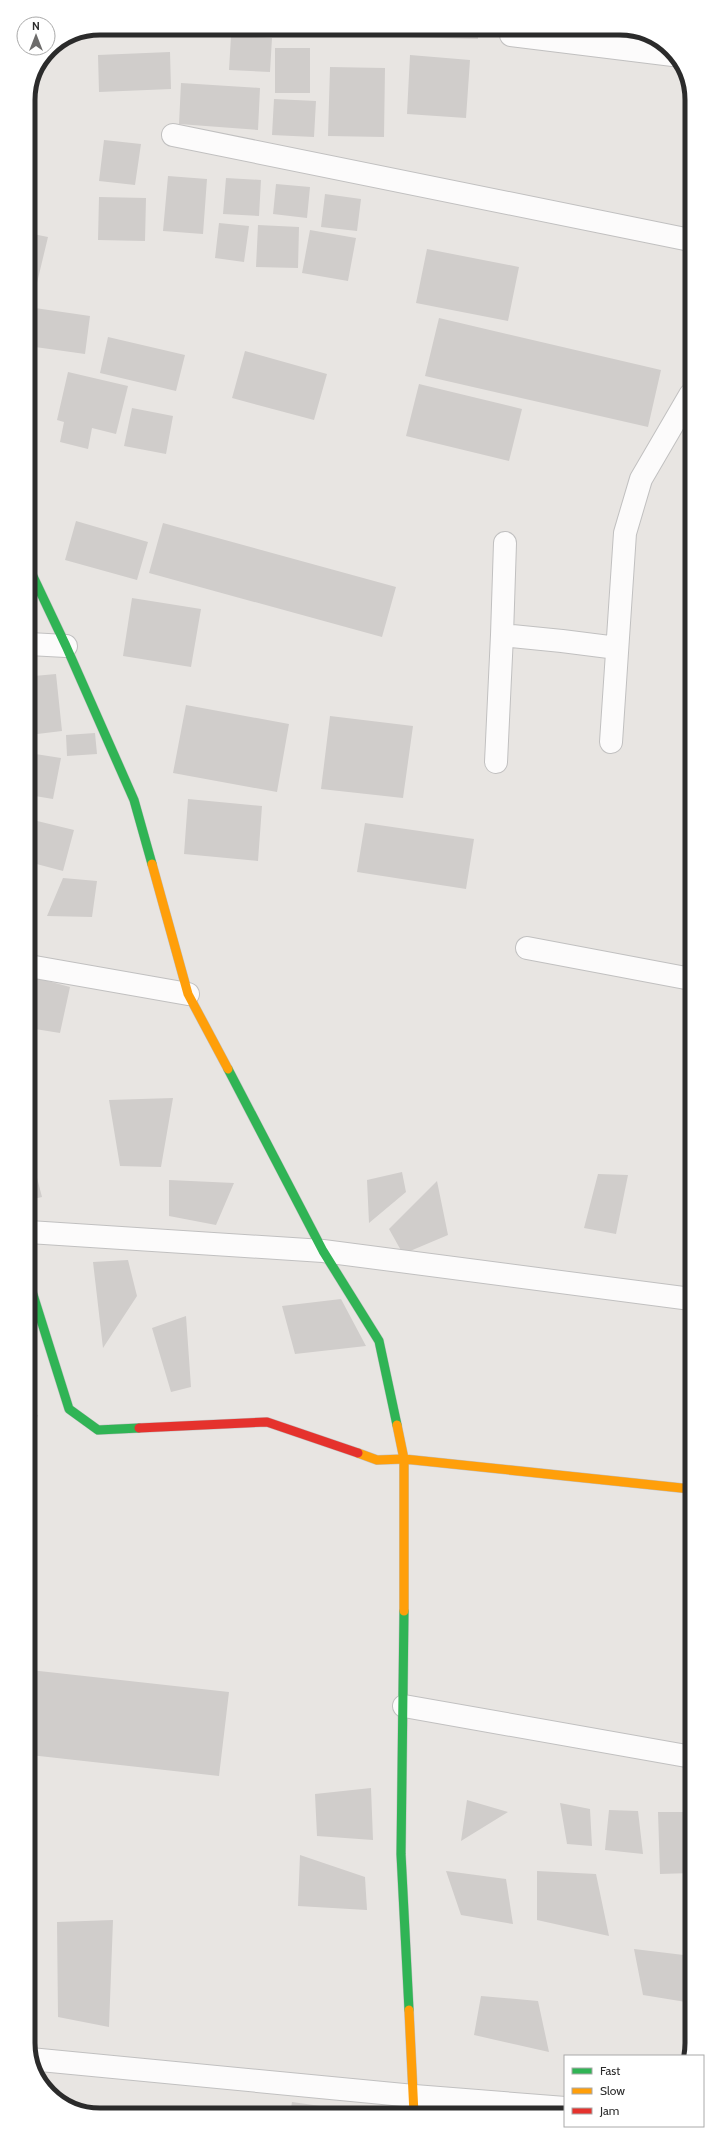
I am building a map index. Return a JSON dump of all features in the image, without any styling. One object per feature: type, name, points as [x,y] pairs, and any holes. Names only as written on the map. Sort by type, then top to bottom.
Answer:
[{"type":"street","points":[[511,35],[666,54]]},
{"type":"street","points":[[173,135],[685,239]]},
{"type":"street","points":[[611,742],[625,533],[641,479],[685,404]]},
{"type":"street","points":[[496,762],[505,543]]},
{"type":"street","points":[[35,581],[66,646],[134,800],[188,994],[323,1251],[379,1341],[404,1459],[404,1706],[401,1854],[414,2105]]},
{"type":"street","points":[[502,636],[555,640],[617,648]]},
{"type":"street","points":[[35,644],[66,646]]},
{"type":"street","points":[[526,948],[685,978]]},
{"type":"street","points":[[35,967],[188,994]]},
{"type":"street","points":[[35,1232],[323,1251],[685,1298]]},
{"type":"street","points":[[35,1301],[69,1410],[98,1430],[268,1422],[377,1460],[404,1459],[685,1488]]},
{"type":"street","points":[[404,1706],[685,1755]]},
{"type":"street","points":[[37,2061],[414,2105],[564,2108]]},
{"type":"building","points":[[405,35],[478,35],[478,39],[405,37]]},
{"type":"building","points":[[231,36],[272,38],[270,72],[229,70]]},
{"type":"building","points":[[275,48],[310,48],[310,93],[275,93]]},
{"type":"building","points":[[170,52],[171,89],[99,92],[98,55]]},
{"type":"building","points":[[410,55],[470,60],[466,118],[407,114]]},
{"type":"building","points":[[330,67],[385,68],[384,137],[328,136]]},
{"type":"building","points":[[181,83],[260,88],[258,130],[179,124]]},
{"type":"building","points":[[274,99],[316,101],[314,137],[272,135]]},
{"type":"building","points":[[104,140],[141,144],[135,185],[99,181]]},
{"type":"building","points":[[168,176],[207,179],[203,234],[163,231]]},
{"type":"building","points":[[226,178],[261,180],[259,216],[223,214]]},
{"type":"building","points":[[276,184],[310,187],[307,218],[273,214]]},
{"type":"building","points":[[325,194],[361,199],[357,231],[321,227]]},
{"type":"building","points":[[99,197],[146,198],[145,241],[98,240]]},
{"type":"building","points":[[219,223],[249,226],[244,262],[215,258]]},
{"type":"building","points":[[258,225],[299,227],[298,268],[256,267]]},
{"type":"building","points":[[310,230],[356,238],[348,281],[302,273]]},
{"type":"building","points":[[35,234],[48,237],[35,287]]},
{"type":"building","points":[[427,249],[519,267],[508,321],[416,303]]},
{"type":"building","points":[[35,308],[90,316],[85,354],[35,347]]},
{"type":"building","points":[[439,318],[661,370],[648,427],[425,376]]},
{"type":"building","points":[[108,337],[185,355],[176,391],[100,373]]},
{"type":"building","points":[[245,351],[327,374],[314,420],[232,398]]},
{"type":"building","points":[[68,372],[128,386],[116,434],[92,428],[88,449],[60,442],[64,422],[57,420]]},
{"type":"building","points":[[419,384],[522,409],[509,461],[406,436]]},
{"type":"building","points":[[132,408],[173,416],[166,454],[124,446]]},
{"type":"building","points":[[76,521],[148,542],[137,580],[65,560]]},
{"type":"building","points":[[163,523],[396,587],[382,637],[149,573]]},
{"type":"building","points":[[132,598],[201,609],[191,667],[123,656]]},
{"type":"building","points":[[56,674],[62,731],[35,734],[35,676]]},
{"type":"building","points":[[186,705],[289,724],[277,792],[173,773]]},
{"type":"building","points":[[330,716],[413,726],[403,798],[321,789]]},
{"type":"building","points":[[95,733],[97,754],[67,756],[66,735]]},
{"type":"building","points":[[35,754],[61,758],[53,799],[35,796]]},
{"type":"building","points":[[188,799],[262,806],[258,861],[184,854]]},
{"type":"building","points":[[35,820],[74,830],[63,871],[35,864]]},
{"type":"building","points":[[365,823],[474,839],[466,889],[357,872]]},
{"type":"building","points":[[63,878],[97,881],[92,917],[47,916]]},
{"type":"building","points":[[35,978],[70,987],[60,1033],[35,1029]]},
{"type":"building","points":[[173,1098],[161,1167],[120,1166],[109,1100]]},
{"type":"building","points":[[35,1170],[42,1197],[35,1199]]},
{"type":"building","points":[[402,1172],[406,1192],[369,1223],[367,1180]]},
{"type":"building","points":[[598,1174],[628,1175],[616,1234],[584,1228]]},
{"type":"building","points":[[169,1180],[234,1183],[216,1225],[169,1216]]},
{"type":"building","points":[[437,1181],[448,1235],[403,1254],[389,1229]]},
{"type":"building","points":[[128,1260],[137,1296],[103,1348],[93,1262]]},
{"type":"building","points":[[341,1299],[366,1346],[295,1354],[282,1306]]},
{"type":"building","points":[[186,1316],[191,1387],[171,1392],[152,1328]]},
{"type":"building","points":[[35,1415],[38,1415],[35,1424]]},
{"type":"building","points":[[35,1671],[229,1692],[219,1776],[35,1756]]},
{"type":"building","points":[[371,1788],[373,1840],[317,1836],[315,1794]]},
{"type":"building","points":[[467,1800],[508,1812],[461,1841]]},
{"type":"building","points":[[560,1803],[590,1809],[592,1846],[567,1844]]},
{"type":"building","points":[[609,1810],[638,1811],[643,1854],[605,1850]]},
{"type":"building","points":[[658,1812],[685,1812],[685,1873],[660,1874]]},
{"type":"building","points":[[300,1855],[365,1877],[367,1910],[298,1906]]},
{"type":"building","points":[[446,1871],[506,1879],[513,1924],[461,1915]]},
{"type":"building","points":[[537,1871],[596,1874],[609,1936],[537,1920]]},
{"type":"building","points":[[113,1920],[109,2027],[58,2017],[57,1922]]},
{"type":"building","points":[[634,1949],[685,1955],[685,2002],[643,1995]]},
{"type":"building","points":[[481,1996],[538,2001],[549,2052],[474,2035]]},
{"type":"building","points":[[292,2102],[335,2108],[291,2108]]},
{"type":"traffic: fast","points":[[35,581],[66,646],[134,800],[152,864]]},
{"type":"traffic: fast","points":[[228,1069],[323,1251],[379,1341],[397,1425]]},
{"type":"traffic: fast","points":[[35,1301],[69,1409],[98,1430],[139,1428]]},
{"type":"traffic: fast","points":[[404,1611],[401,1854],[409,2010]]},
{"type":"traffic: slow","points":[[152,864],[188,994],[228,1069]]},
{"type":"traffic: slow","points":[[397,1425],[404,1459],[404,1611]]},
{"type":"traffic: slow","points":[[358,1453],[377,1460],[404,1459],[685,1488]]},
{"type":"traffic: slow","points":[[409,2010],[414,2108]]},
{"type":"traffic: jam","points":[[139,1428],[267,1422],[358,1453]]}]
